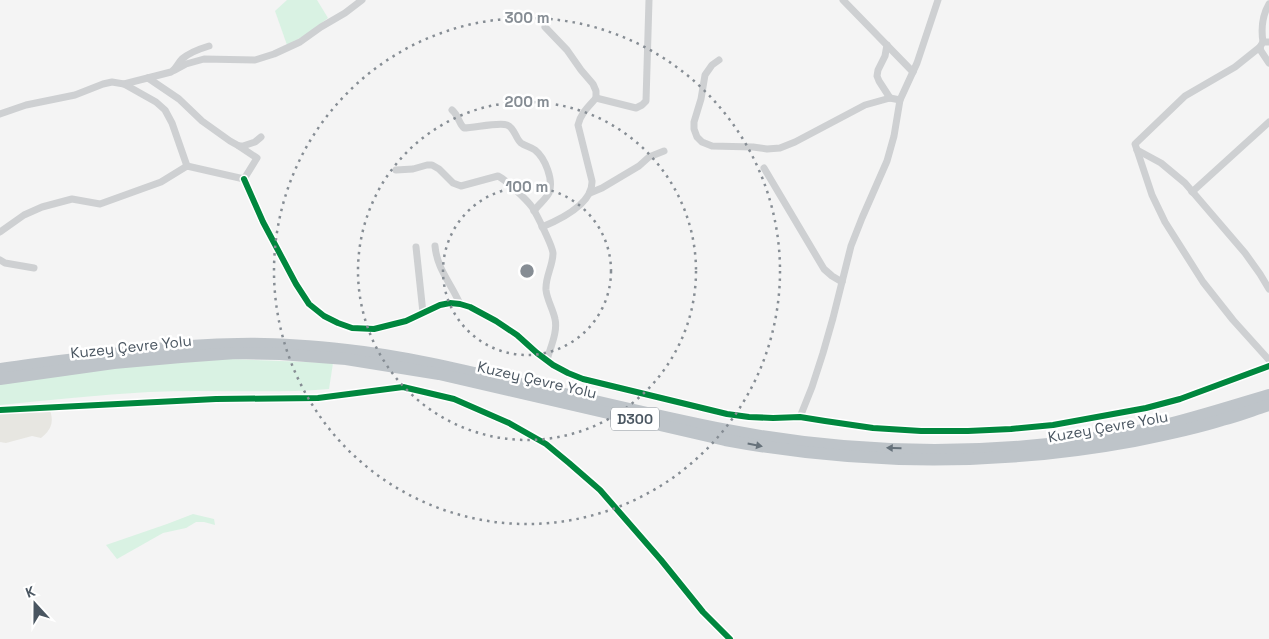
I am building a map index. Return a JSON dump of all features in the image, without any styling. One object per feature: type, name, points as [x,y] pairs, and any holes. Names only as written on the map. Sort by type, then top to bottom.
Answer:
[{"type":"highway","name":"Kuzey Çevre Yolu","points":[[0,369],[180,347],[237,344],[348,350],[439,364],[592,400],[772,438],[856,447],[925,450],[1002,449],[1097,438],[1156,427],[1222,410],[1269,395]]},
{"type":"highway","name":"Kuzey Çevre Yolu","points":[[0,379],[114,363],[181,357],[280,354],[346,359],[439,374],[725,440],[786,450],[841,456],[933,460],[1004,457],[1100,447],[1159,436],[1222,420],[1269,405]]},
{"type":"highway","points":[[1222,410],[1269,391]]},
{"type":"highway","points":[[1159,436],[1225,423],[1269,411]]},
{"type":"street","points":[[124,84],[171,72],[198,60],[255,60],[274,54],[307,37],[362,0]]},
{"type":"street","points":[[596,98],[636,108],[646,101],[649,0]]},
{"type":"street","points":[[843,0],[913,72]]},
{"type":"street","points":[[800,416],[823,353],[856,232],[887,161],[894,136],[900,100],[913,72],[938,0]]},
{"type":"street","points":[[1269,4],[1264,14],[1262,32],[1264,44],[1261,51],[1269,63]]},
{"type":"street","points":[[542,227],[572,210],[590,193],[592,182],[578,125],[583,112],[596,98],[593,84],[567,50],[545,28]]},
{"type":"street","points":[[1264,44],[1235,66],[1185,96],[1135,144],[1152,194],[1165,222],[1203,282],[1233,320],[1269,360]]},
{"type":"street","points":[[887,45],[877,76],[890,98]]},
{"type":"street","points":[[174,70],[180,61],[188,55],[209,46]]},
{"type":"street","points":[[719,60],[709,68],[705,75],[701,100],[694,122],[697,136],[705,144],[712,146],[767,149],[787,146],[865,105],[890,98],[900,100]]},
{"type":"street","points":[[148,78],[179,99],[202,122],[257,158],[244,179]]},
{"type":"street","points":[[0,114],[26,105],[75,95],[103,84],[112,82],[124,84],[160,105],[165,110],[172,122],[187,166]]},
{"type":"street","points":[[452,110],[458,116],[464,128],[507,125],[512,129],[519,141],[538,153],[548,172],[550,187],[547,195],[534,211]]},
{"type":"street","points":[[1192,192],[1269,122]]},
{"type":"street","points":[[240,146],[251,144],[261,137]]},
{"type":"street","points":[[1137,150],[1161,163],[1185,183],[1245,253],[1269,289]]},
{"type":"street","points":[[590,193],[602,188],[654,155],[664,152]]},
{"type":"street","points":[[396,170],[432,165],[439,169],[453,183],[461,186],[496,176],[500,177],[531,206],[552,249],[552,261],[547,278],[546,293],[556,325],[546,360]]},
{"type":"street","points":[[0,232],[24,215],[42,207],[72,199],[100,204],[161,182],[187,166],[244,179]]},
{"type":"street","points":[[764,168],[824,269],[842,282]]},
{"type":"street","points":[[244,179],[263,222],[306,300],[318,312],[331,320],[345,326],[366,329],[379,328],[396,324],[440,305],[460,304],[470,307],[506,327],[561,370],[583,379],[727,414],[759,418],[800,416],[849,425],[921,431],[968,432],[1032,427],[1129,412],[1162,404],[1269,366]]},
{"type":"street","points":[[435,246],[441,270],[460,304]]},
{"type":"street","points":[[416,247],[423,313]]},
{"type":"street","points":[[0,260],[5,263],[34,268]]},
{"type":"street","points":[[0,410],[216,399],[318,398],[403,388],[454,399],[510,423],[546,444],[569,463],[600,490],[703,612],[730,639]]},
{"type":"green space","points":[[287,0],[317,0],[328,18],[307,34],[287,45],[275,11]]},
{"type":"green space","points":[[229,359],[333,363],[329,389],[149,392],[0,405],[0,383],[118,367]]},
{"type":"green space","points":[[193,514],[214,519],[215,525],[196,522],[186,528],[163,533],[117,559],[106,545],[167,524]]},
{"type":"sand","points":[[49,408],[52,422],[47,432],[41,438],[32,436],[6,443],[0,442],[0,412]]},
{"type":"cycle path","points":[[244,179],[263,222],[296,284],[309,304],[324,316],[338,323],[352,328],[374,329],[406,321],[440,305],[460,304],[470,307],[496,321],[517,335],[553,365],[568,373],[583,379],[727,414],[773,418],[800,417],[873,428],[921,431],[1011,429],[1053,425],[1146,408],[1180,399],[1269,366]]},
{"type":"cycle path","points":[[0,410],[216,399],[318,398],[403,387],[454,399],[509,423],[546,444],[569,463],[600,490],[703,612],[730,639]]}]
